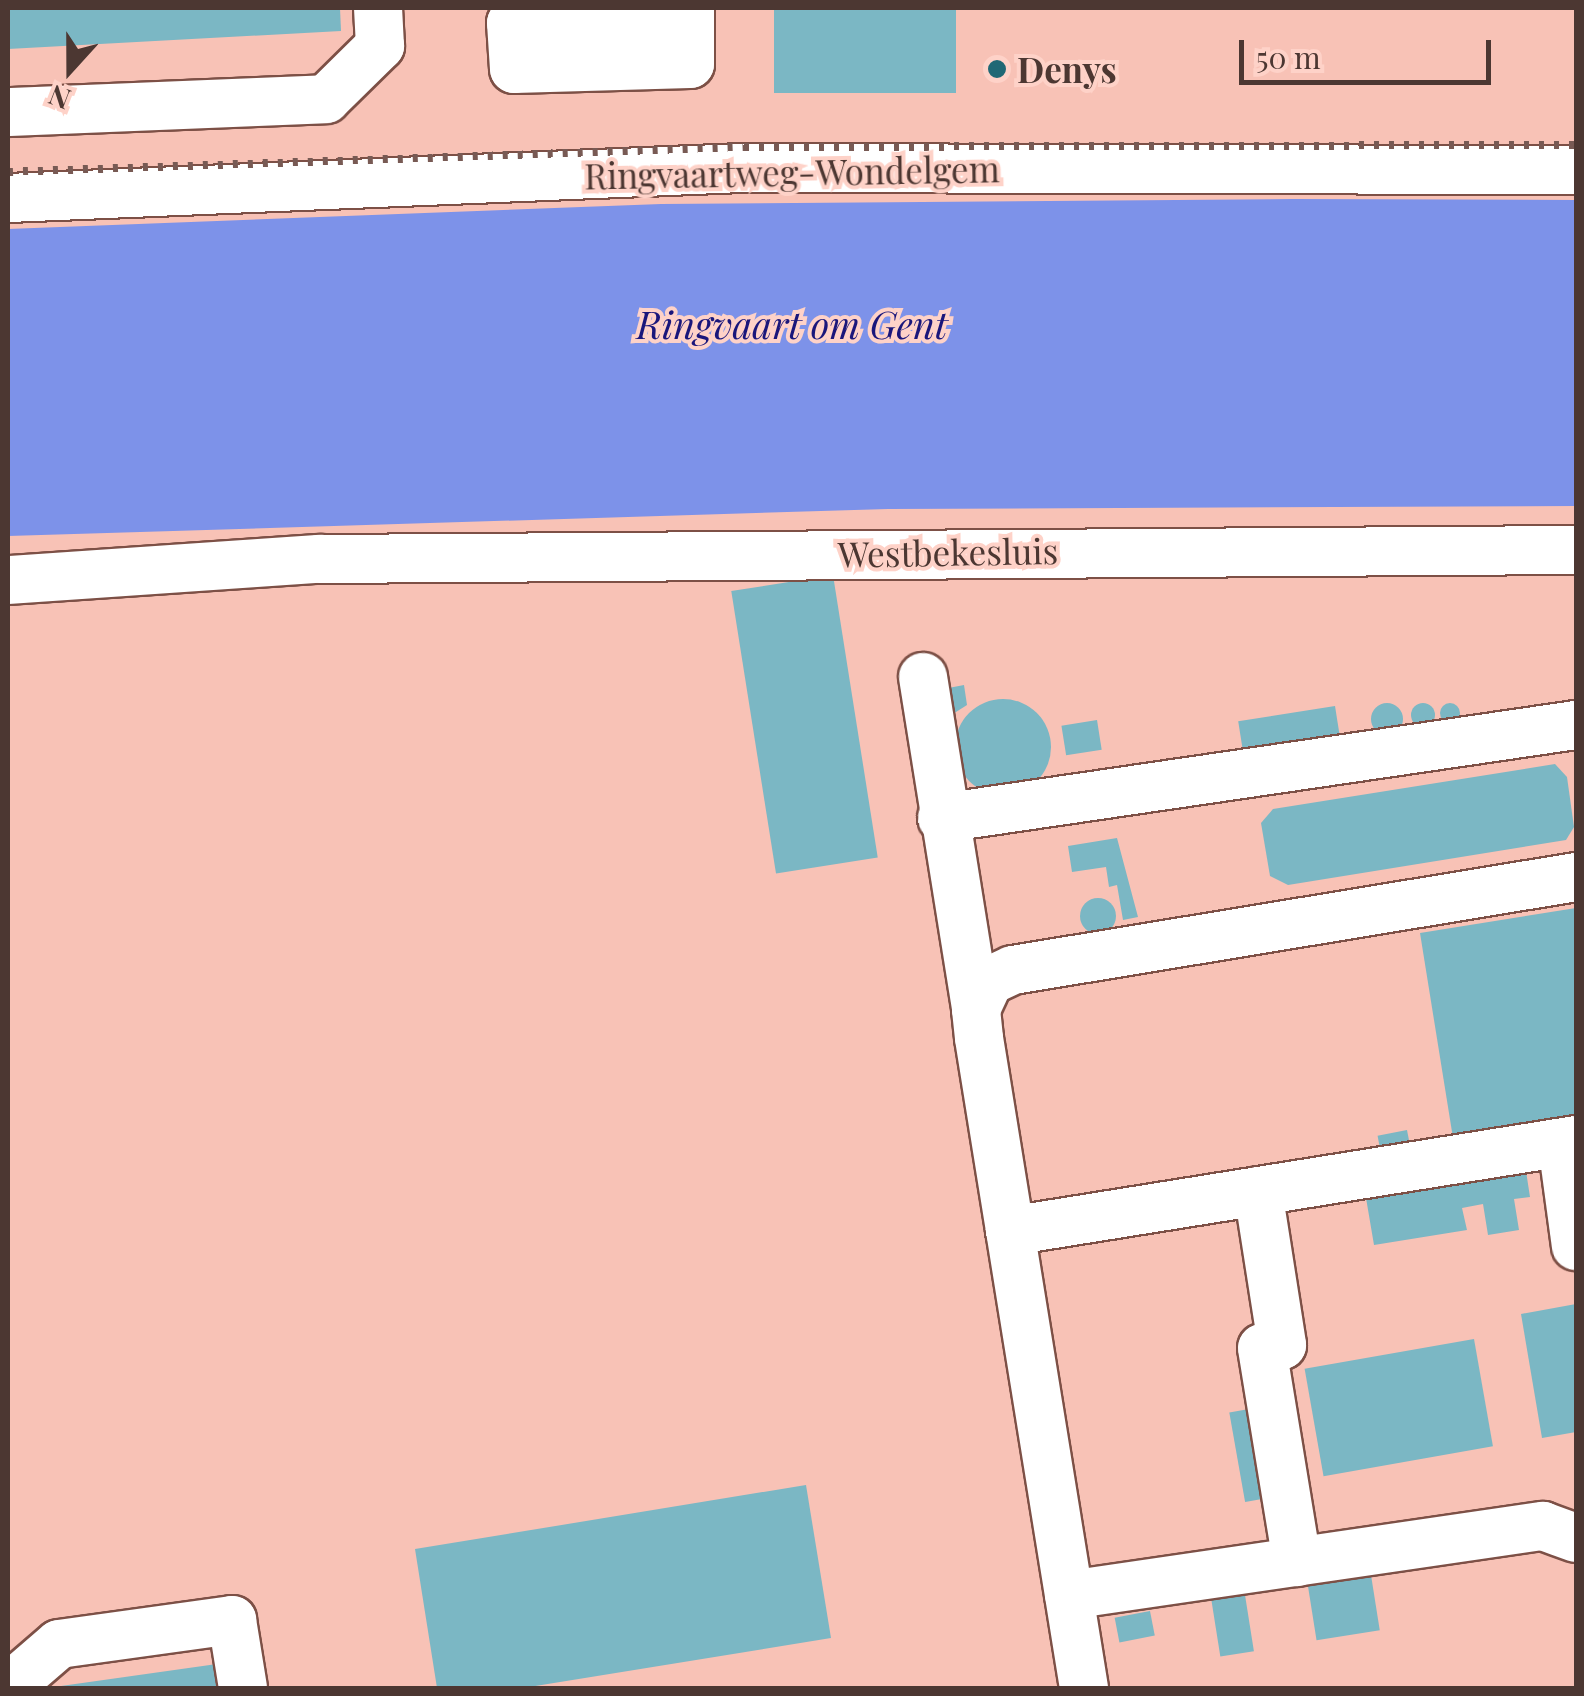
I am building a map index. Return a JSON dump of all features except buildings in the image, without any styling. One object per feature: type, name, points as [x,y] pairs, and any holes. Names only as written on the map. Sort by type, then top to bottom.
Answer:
[{"type":"street","points":[[8,112],[326,99],[380,46],[378,8]]},
{"type":"street","name":"Ringvaartweg-Wondelgem","points":[[8,198],[742,168],[1576,170]]},
{"type":"street","name":"Westbekesluis","points":[[8,580],[319,559],[1576,550]]},
{"type":"street","points":[[923,677],[942,818],[1084,1688]]},
{"type":"street","points":[[942,818],[1576,725]]},
{"type":"street","points":[[976,1009],[989,982],[1012,970],[1576,877]]},
{"type":"street","points":[[1010,1231],[1569,1142],[1576,1246]]},
{"type":"street","points":[[1258,1191],[1282,1345],[1262,1348],[1297,1562]]},
{"type":"street","points":[[1069,1595],[1542,1526],[1576,1538]]},
{"type":"street","points":[[8,1688],[59,1644],[232,1620],[243,1688]]},
{"type":"water","name":"Ringvaart om Gent","points":[[1576,200],[1576,506],[888,509],[8,536],[8,229],[661,204]]},
{"type":"railway","points":[[8,172],[744,147],[1576,145]]},
{"type":"place","name":"Denys","points":[[997,69]]}]
